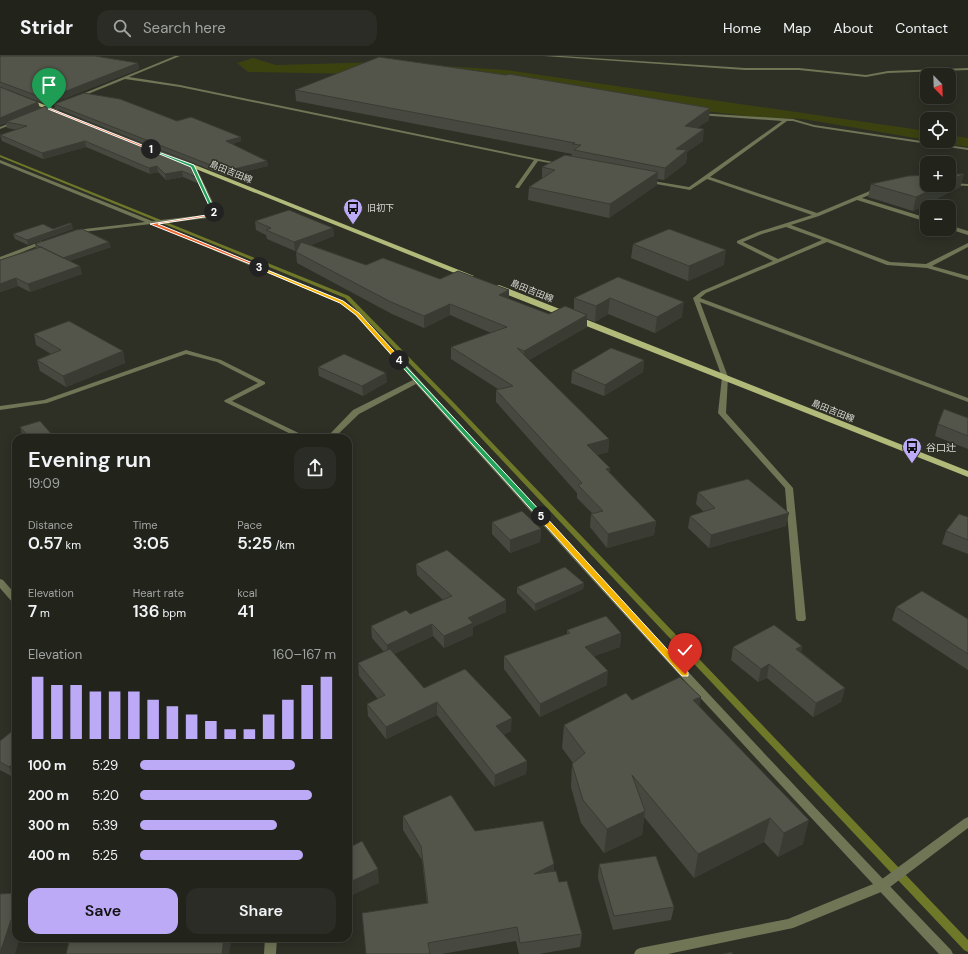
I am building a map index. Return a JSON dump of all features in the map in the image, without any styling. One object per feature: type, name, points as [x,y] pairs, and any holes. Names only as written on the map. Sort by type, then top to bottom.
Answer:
[{"type":"main road","points":[[0,89],[64,114]]},
{"type":"main road","name":"島田吉田線","points":[[171,157],[474,278]]},
{"type":"main road","name":"島田吉田線","points":[[489,284],[968,474]]},
{"type":"street","points":[[70,100],[178,56]]},
{"type":"street","points":[[546,56],[745,69],[799,69],[866,76],[888,72],[968,69]]},
{"type":"street","points":[[125,78],[180,86],[567,165]]},
{"type":"street","points":[[690,113],[785,120],[814,126],[968,148]]},
{"type":"street","points":[[0,128],[21,120]]},
{"type":"street","points":[[644,180],[690,189],[785,120]]},
{"type":"street","points":[[517,187],[537,159]]},
{"type":"street","points":[[0,161],[342,302],[358,314],[417,381],[882,886],[947,954]]},
{"type":"street","points":[[69,234],[152,224],[216,214],[193,166]]},
{"type":"street","points":[[705,177],[817,215]]},
{"type":"street","points":[[956,184],[968,185]]},
{"type":"street","points":[[778,261],[739,242],[817,215],[873,190],[887,187]]},
{"type":"street","points":[[857,198],[920,218]]},
{"type":"street","points":[[786,225],[889,264],[926,266],[968,278]]},
{"type":"street","points":[[956,229],[968,233]]},
{"type":"street","points":[[0,259],[49,240]]},
{"type":"street","points":[[696,298],[704,292],[827,240]]},
{"type":"street","points":[[926,266],[968,245]]},
{"type":"street","points":[[696,298],[725,377],[722,413],[789,488],[801,619]]},
{"type":"street","points":[[696,298],[968,400]]},
{"type":"street","points":[[0,408],[44,402],[186,352],[218,361],[263,383],[227,402],[296,434]]},
{"type":"street","points":[[334,434],[356,412],[417,381]]},
{"type":"street","points":[[0,582],[12,596]]},
{"type":"street","points":[[640,954],[789,924],[882,886],[968,822]]},
{"type":"street","points":[[270,954],[271,942]]},
{"type":"green space","points":[[253,58],[276,65],[384,62],[506,70],[920,130],[920,139],[803,119],[758,117],[356,74],[248,72],[237,63]]},
{"type":"green space","points":[[956,136],[968,138],[968,147],[956,145]]},
{"type":"building","points":[[0,56],[95,56],[138,63],[46,99],[0,82]]},
{"type":"building","points":[[379,57],[506,75],[509,74],[710,108],[685,126],[704,129],[676,149],[687,150],[665,168],[574,150],[581,145],[572,144],[575,143],[295,90]]},
{"type":"building","points":[[0,87],[38,102],[0,118]]},
{"type":"building","points":[[84,93],[120,99],[177,121],[191,117],[241,137],[226,141],[267,161],[226,171],[54,104]]},
{"type":"building","points":[[46,106],[190,162],[196,177],[182,171],[165,174],[157,166],[149,168],[85,141],[42,153],[0,135],[27,126],[6,122]]},
{"type":"building","points":[[565,155],[658,172],[610,204],[529,187],[555,170],[542,167]]},
{"type":"building","points":[[956,174],[964,174],[956,178]]},
{"type":"building","points":[[920,175],[920,192],[926,192],[916,197],[871,184],[908,176]]},
{"type":"building","points":[[289,210],[333,228],[294,242],[266,230],[271,228],[255,221]]},
{"type":"building","points":[[70,223],[72,224],[27,240],[13,234],[43,224],[53,229]]},
{"type":"building","points":[[82,229],[109,242],[63,258],[35,244],[76,230]]},
{"type":"building","points":[[669,229],[726,250],[689,266],[633,244]]},
{"type":"building","points":[[301,242],[366,265],[383,258],[440,279],[458,271],[509,290],[499,295],[549,314],[565,306],[587,315],[524,351],[517,348],[609,439],[587,445],[610,468],[606,469],[656,521],[608,534],[591,514],[603,511],[578,485],[582,483],[496,390],[513,386],[451,347],[507,327],[450,304],[424,316],[391,302],[296,252]]},
{"type":"building","points":[[41,247],[80,266],[28,284],[16,278],[0,284],[0,260]]},
{"type":"building","points":[[618,277],[684,302],[657,317],[610,298],[596,306],[574,298]]},
{"type":"building","points":[[69,321],[123,351],[63,376],[37,360],[61,350],[34,334]]},
{"type":"building","points":[[611,348],[644,360],[605,385],[572,371]]},
{"type":"building","points":[[344,354],[386,373],[362,386],[318,367]]},
{"type":"building","points":[[944,409],[968,418],[968,436],[938,424]]},
{"type":"building","points":[[40,421],[51,434],[26,434],[20,427]]},
{"type":"building","points":[[748,479],[789,513],[711,535],[690,516],[715,508],[698,492]]},
{"type":"building","points":[[522,511],[541,529],[510,540],[492,522]]},
{"type":"building","points":[[959,514],[968,517],[968,540],[946,531]]},
{"type":"building","points":[[447,550],[506,600],[468,618],[473,623],[444,636],[432,624],[387,645],[371,626],[406,610],[410,614],[452,596],[416,564]]},
{"type":"building","points":[[565,567],[584,583],[535,604],[517,587]]},
{"type":"building","points":[[922,591],[968,619],[968,654],[896,607]]},
{"type":"building","points":[[606,616],[621,633],[585,647],[608,671],[540,704],[504,656],[570,633],[567,630]]},
{"type":"building","points":[[774,625],[802,646],[796,649],[845,688],[816,703],[769,664],[761,669],[733,647]]},
{"type":"building","points":[[390,649],[424,688],[465,669],[512,718],[496,726],[527,761],[495,775],[437,702],[386,727],[367,704],[385,695],[358,663]]},
{"type":"building","points":[[680,677],[701,697],[693,700],[809,820],[784,833],[770,818],[698,854],[632,775],[645,811],[607,829],[583,800],[572,764],[585,753],[564,725],[626,693],[632,700]]},
{"type":"building","points":[[12,731],[12,764],[9,767],[0,762],[0,741]]},
{"type":"building","points":[[451,795],[475,831],[543,821],[554,864],[534,874],[556,871],[559,882],[567,881],[582,934],[520,943],[517,927],[428,943],[430,954],[366,954],[362,913],[428,903],[421,846],[403,816]]},
{"type":"building","points":[[362,841],[378,869],[352,881],[352,846]]},
{"type":"building","points":[[656,856],[674,907],[614,916],[599,864]]},
{"type":"building","points":[[12,893],[12,917],[0,953],[0,894]]},
{"type":"building","points":[[69,942],[224,942],[222,954],[66,954]]},
{"type":"waterway","points":[[0,156],[347,297],[453,405],[968,947]]},
{"type":"place","name":"旧初下","points":[[353,225]]},
{"type":"place","name":"谷口辻","points":[[912,464]]},
{"type":"route","points":[[49,109],[193,166],[198,180],[216,214],[152,224],[308,287],[342,302],[358,314],[417,381],[685,674]]}]
